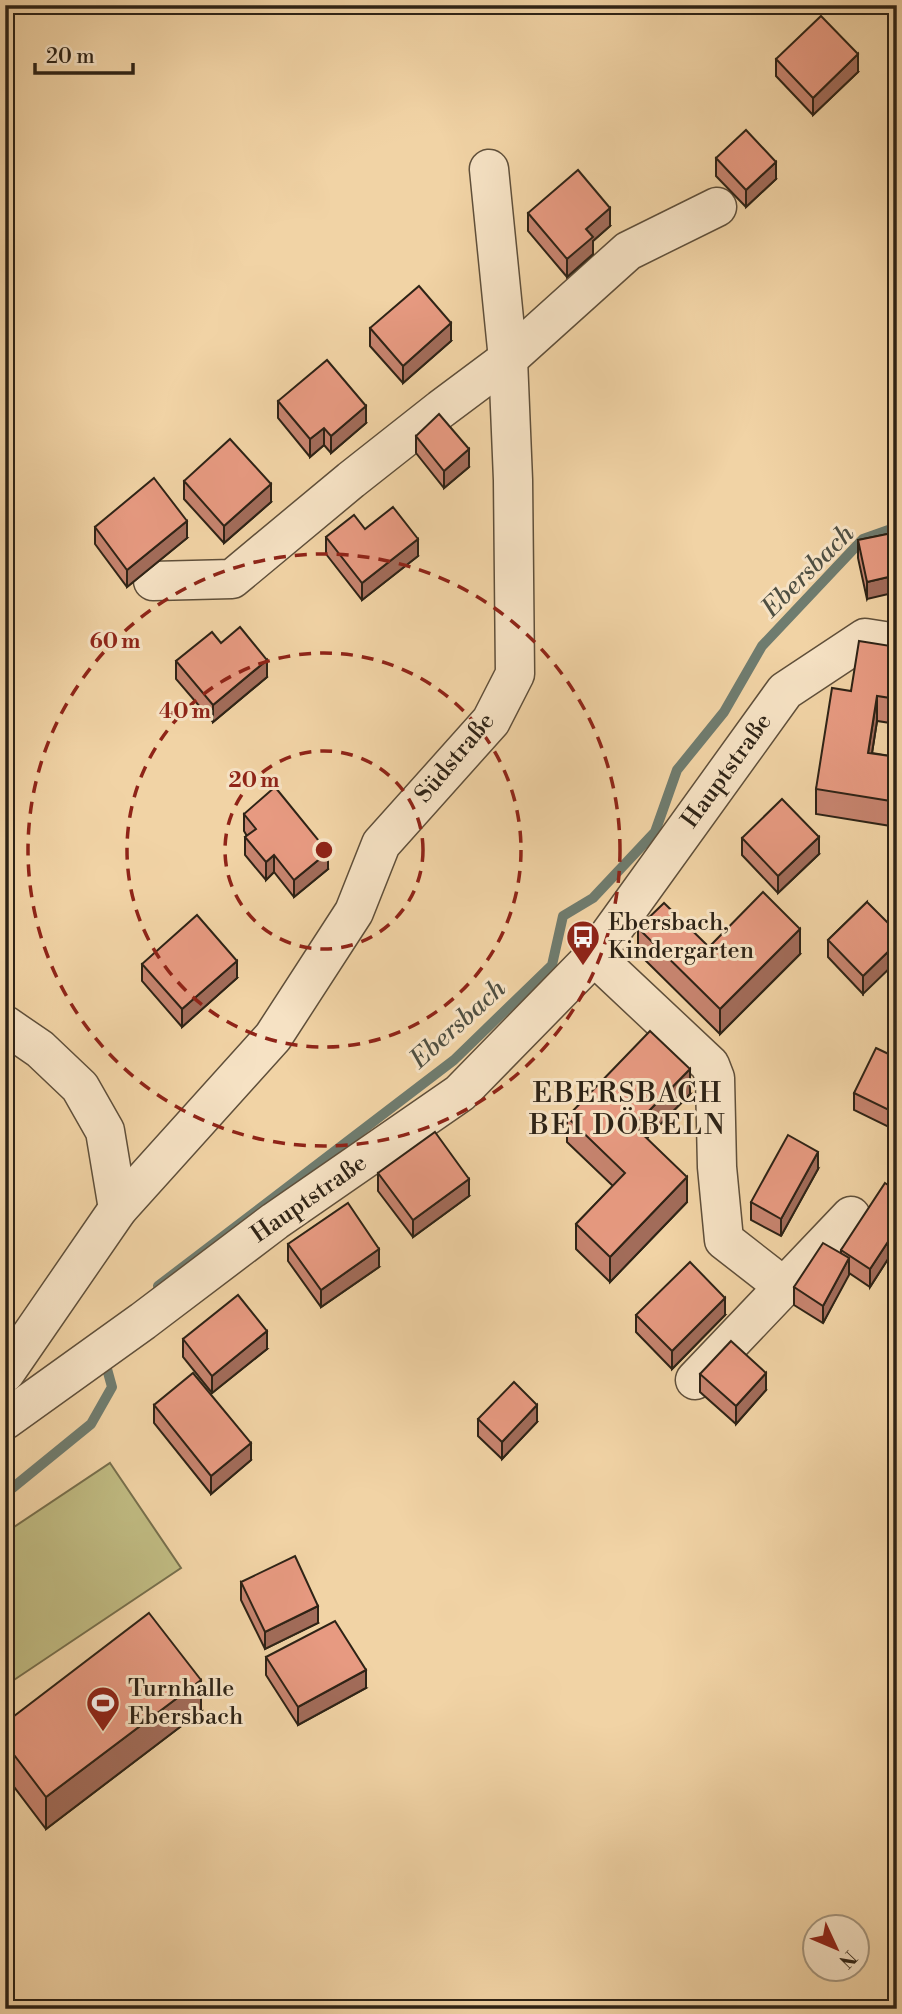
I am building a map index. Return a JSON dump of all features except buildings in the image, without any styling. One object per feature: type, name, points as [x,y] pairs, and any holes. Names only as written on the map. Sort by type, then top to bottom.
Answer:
[{"type":"street","name":"Südstraße","points":[[5,1373],[118,1209],[273,1037],[354,912],[381,844],[491,721],[515,674],[513,480],[508,359],[489,169]]},
{"type":"street","points":[[153,581],[232,579],[343,486],[508,359],[628,251],[718,207]]},
{"type":"street","name":"Hauptstraße","points":[[5,1420],[275,1222],[460,1093],[594,956],[785,691],[865,638],[897,643]]},
{"type":"street","points":[[594,956],[710,1065],[715,1079],[717,1167],[724,1240],[783,1286]]},
{"type":"street","points":[[5,1025],[40,1049],[80,1087],[105,1132],[118,1209]]},
{"type":"street","points":[[695,1380],[851,1216]]},
{"type":"shaded area","points":[[110,1463],[181,1568],[5,1686],[5,1533]]},
{"type":"waterway","name":"Ebersbach","points":[[158,1286],[454,1060],[552,965],[563,916],[593,898],[655,832],[677,770],[724,712],[762,646],[863,539],[897,527]]},
{"type":"waterway","name":"Ebersbach","points":[[5,1494],[91,1424],[112,1387],[104,1358]]},
{"type":"place","name":"Ebersbach, Kindergarten","points":[[583,967]]},
{"type":"place","name":"Turnhalle Ebersbach","points":[[103,1733]]},
{"type":"district","name":"EBERSBACH BEI DÖBELN","points":[[628,1109]]}]
